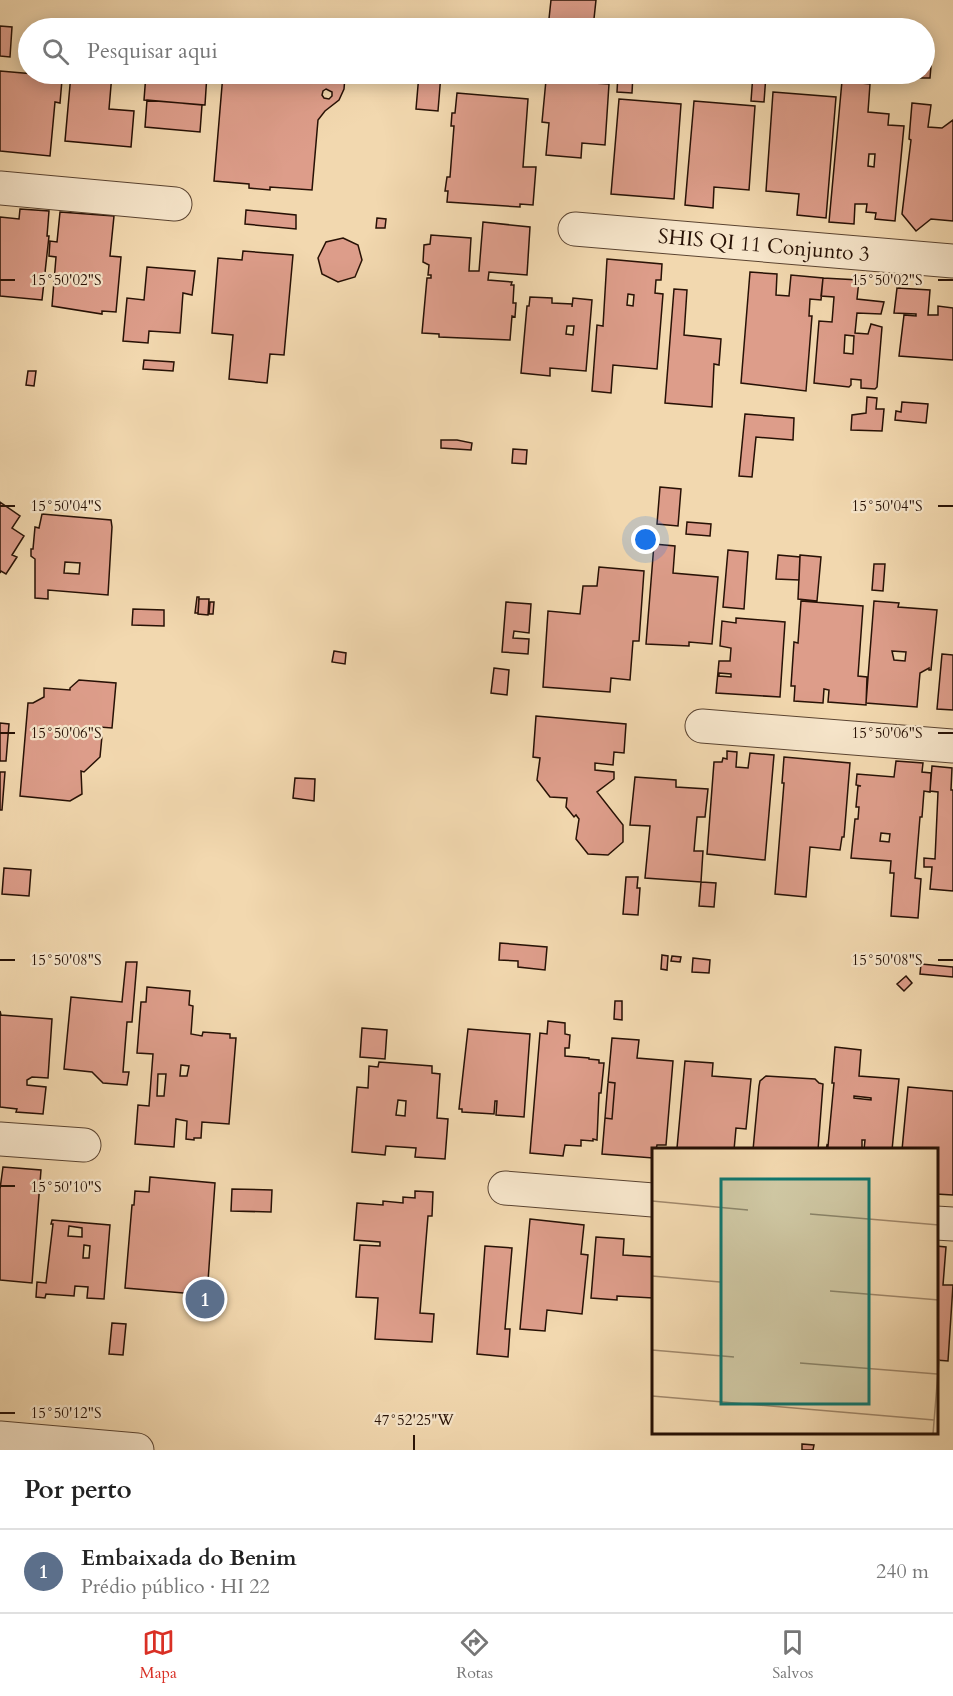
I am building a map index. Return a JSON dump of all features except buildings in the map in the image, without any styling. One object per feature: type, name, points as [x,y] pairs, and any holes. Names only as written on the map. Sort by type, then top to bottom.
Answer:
[{"type":"street","points":[[0,188],[175,204]]},
{"type":"street","name":"SHIS QI 11 Conjunto 3","points":[[574,229],[953,261]]},
{"type":"street","points":[[702,726],[953,747]]},
{"type":"street","points":[[0,1139],[84,1145]]},
{"type":"street","points":[[505,1188],[652,1200]]},
{"type":"street","points":[[938,1223],[953,1224]]},
{"type":"street","points":[[0,1438],[137,1450]]},
{"type":"place","name":"Embaixada do Benim","points":[[205,1299]]}]
